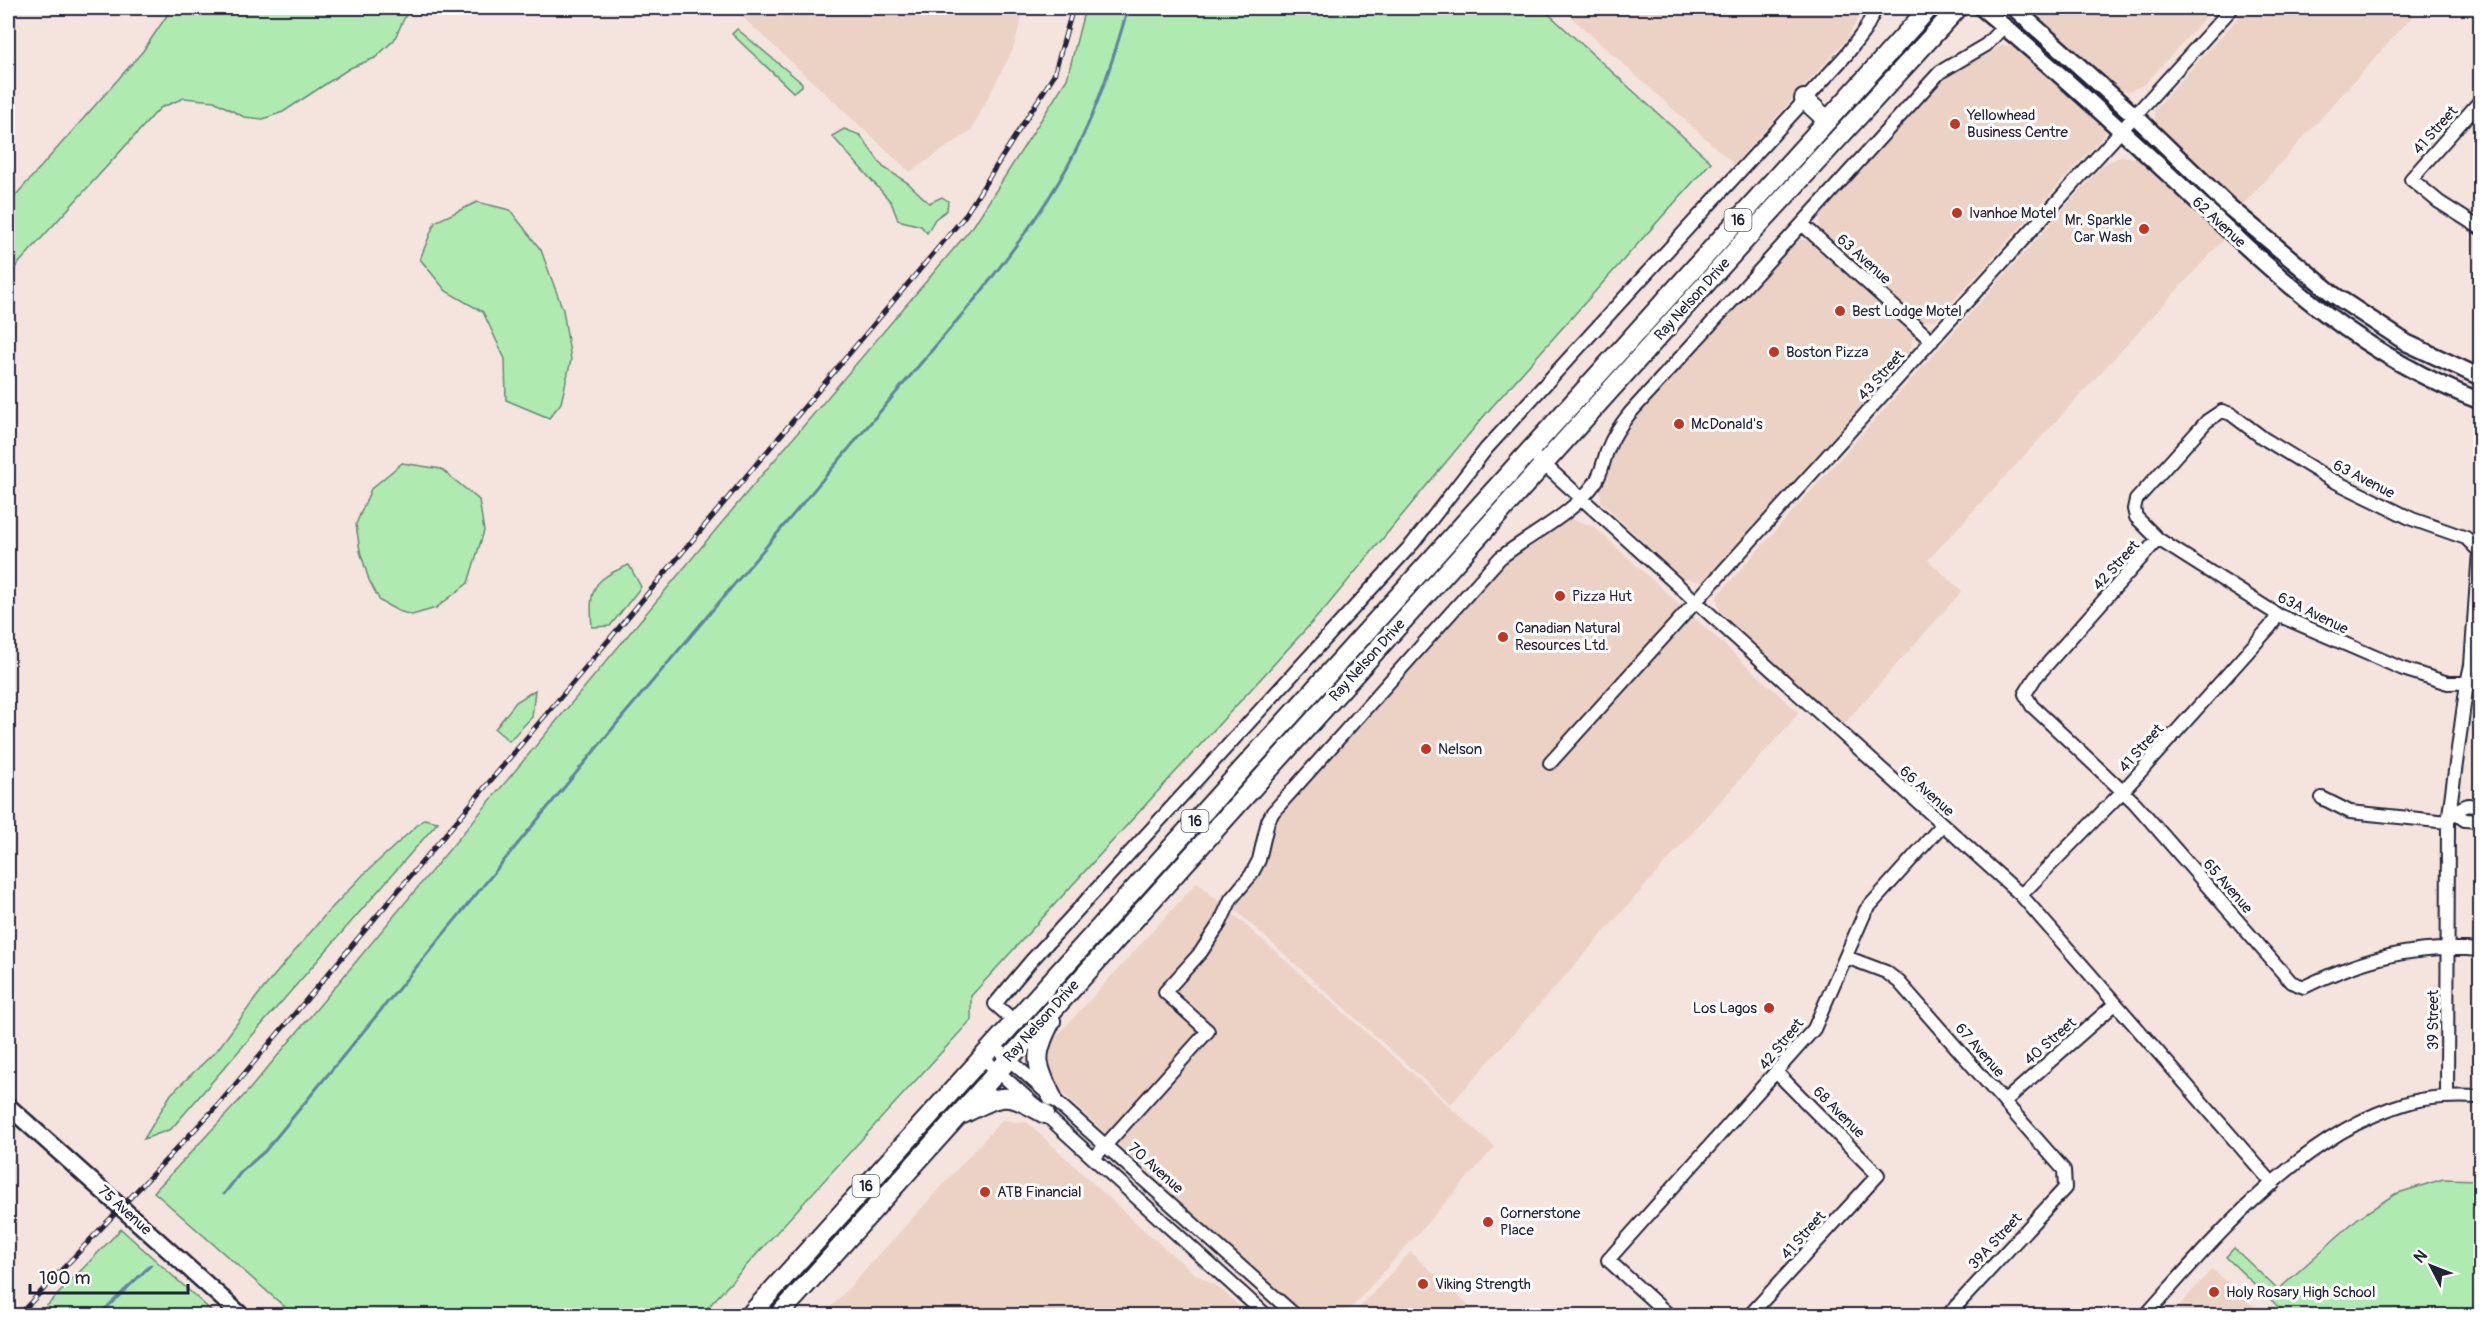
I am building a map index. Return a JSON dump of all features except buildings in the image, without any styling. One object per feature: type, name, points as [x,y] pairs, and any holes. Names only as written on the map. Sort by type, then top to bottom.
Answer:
[{"type":"highway","name":"Ray Nelson Drive","points":[[749,1316],[1929,8]]},
{"type":"highway","name":"Ray Nelson Drive","points":[[778,1316],[1543,464],[1958,8]]},
{"type":"highway","points":[[1804,99],[1827,120]]},
{"type":"highway","points":[[953,1119],[991,1100],[1005,1096],[1048,1106],[1037,1053],[1039,1043],[1063,997]]},
{"type":"main road","name":"62 Avenue","points":[[1982,8],[2121,131],[2265,265],[2333,322],[2406,367],[2481,401]]},
{"type":"main road","name":"62 Avenue","points":[[2020,10],[2228,206],[2352,309],[2424,352],[2481,377]]},
{"type":"main road","name":"75 Avenue","points":[[8,1106],[242,1316]]},
{"type":"street","points":[[1014,1021],[995,1004],[1031,961],[1413,543],[1486,449],[1847,54],[1865,30],[1876,8]]},
{"type":"street","name":"43 Street","points":[[1551,763],[2232,8]]},
{"type":"street","points":[[1094,1158],[1208,1031],[1165,992],[1201,952],[1220,923],[1231,899],[1251,876],[1259,860],[1268,821],[1273,812],[1500,558],[1531,534],[1568,513],[1581,500],[1599,476],[1608,448],[1626,418],[1940,72],[1986,45],[2004,26]]},
{"type":"street","name":"41 Street","points":[[2481,101],[2411,179],[2439,202],[2481,228]]},
{"type":"street","name":"63 Avenue","points":[[1802,224],[1932,341]]},
{"type":"street","name":"42 Street","points":[[2025,694],[2035,678],[2158,539],[2136,517],[2134,509],[2136,500],[2207,421],[2222,411],[2231,414]]},
{"type":"street","name":"63 Avenue","points":[[2231,414],[2263,438],[2330,479],[2412,519],[2466,538],[2479,550],[2480,563]]},
{"type":"street","name":"66 Avenue","points":[[1529,451],[2021,895],[2273,1184]]},
{"type":"street","name":"63A Avenue","points":[[2158,539],[2278,615],[2403,669],[2448,683],[2481,682]]},
{"type":"street","name":"39 Street","points":[[2447,1095],[2450,814],[2468,683],[2480,563]]},
{"type":"street","name":"41 Street","points":[[2021,895],[2123,791],[2270,627],[2278,615]]},
{"type":"street","name":"65 Avenue","points":[[2025,694],[2032,706],[2123,791],[2291,982],[2304,987],[2365,960],[2448,947],[2481,950]]},
{"type":"street","points":[[2322,798],[2350,812],[2450,814],[2465,820],[2481,821]]},
{"type":"street","points":[[2450,814],[2468,805],[2481,807]]},
{"type":"street","name":"42 Street","points":[[1670,1316],[1608,1260],[1814,1029],[1866,910],[1942,825]]},
{"type":"street","name":"67 Avenue","points":[[1846,957],[1886,972],[1899,982],[2064,1170],[2065,1188]]},
{"type":"street","name":"40 Street","points":[[2005,1101],[2115,1004]]},
{"type":"street","name":"70 Avenue","points":[[988,1051],[1048,1106],[1094,1158],[1267,1316]]},
{"type":"street","name":"70 Avenue","points":[[1002,1064],[1048,1106],[1107,1143],[1296,1316]]},
{"type":"street","name":"68 Avenue","points":[[1777,1073],[1860,1154],[1878,1175]]},
{"type":"street","points":[[2145,1316],[2223,1229],[2273,1184],[2337,1134],[2370,1116],[2405,1103],[2447,1095],[2481,1097]]},
{"type":"street","name":"41 Street","points":[[1749,1316],[1878,1175]]},
{"type":"street","name":"39A Street","points":[[1947,1316],[2065,1188]]},
{"type":"shaded area","points":[[733,8],[1025,8],[1013,49],[971,131],[910,172]]},
{"type":"shaded area","points":[[1561,8],[1864,8],[1846,40],[1734,164]]},
{"type":"shaded area","points":[[2041,8],[2214,8],[2145,84],[2128,92],[2114,87],[2044,24],[2040,14]]},
{"type":"shaded area","points":[[2247,8],[2420,8],[2240,208],[2157,128],[2154,110]]},
{"type":"shaded area","points":[[2003,45],[2019,48],[2103,123],[2105,134],[1937,319],[1921,322],[1819,229],[1821,214],[1948,75]]},
{"type":"shaded area","points":[[2122,156],[2137,159],[2148,166],[2226,237],[1928,560],[1962,591],[1843,725],[1719,610],[1717,596],[2104,164]]},
{"type":"shaded area","points":[[1796,240],[1809,240],[1914,335],[1909,352],[1703,582],[1682,578],[1601,502],[1600,488],[1622,428]]},
{"type":"shaded area","points":[[1564,517],[1593,526],[1799,713],[1451,1104],[1233,908],[1247,893],[1262,869],[1277,818],[1502,566],[1531,538]]},
{"type":"shaded area","points":[[1197,882],[1495,1147],[1345,1315],[1304,1315],[1052,1084],[1045,1066],[1048,1046]]},
{"type":"shaded area","points":[[1002,1120],[1028,1123],[1149,1235],[1194,1273],[1222,1290],[1249,1315],[824,1315]]},
{"type":"shaded area","points":[[1410,1252],[1480,1315],[1353,1315]]},
{"type":"shaded area","name":"Holy Rosary High School","points":[[2212,1269],[2263,1315],[2171,1315]]},
{"type":"green space","points":[[172,8],[409,8],[394,40],[375,58],[350,68],[283,112],[263,119],[244,117],[214,101],[184,98],[160,108],[8,275],[8,204],[143,51]]},
{"type":"green space","points":[[1085,8],[1542,8],[1711,162],[1489,410],[1327,606],[971,996],[971,1020],[701,1315],[294,1315],[154,1192],[249,1090],[744,496],[974,225],[1067,79]]},
{"type":"green space","points":[[737,29],[802,83],[802,86],[793,92],[732,34]]},
{"type":"green space","points":[[844,129],[860,135],[883,167],[908,183],[929,203],[942,197],[948,201],[947,210],[935,219],[927,233],[921,226],[898,220],[891,202],[832,136]]},
{"type":"green space","points":[[477,202],[510,210],[541,250],[563,310],[571,360],[561,403],[549,418],[506,400],[505,359],[483,312],[446,291],[420,259],[435,222]]},
{"type":"green space","points":[[402,463],[441,469],[479,500],[484,531],[468,583],[436,608],[412,615],[398,611],[380,601],[369,580],[360,551],[356,524],[371,489]]},
{"type":"green space","points":[[629,565],[641,587],[610,626],[592,627],[591,603],[596,587],[607,576]]},
{"type":"green space","points":[[535,690],[532,717],[509,741],[495,729],[516,702]]},
{"type":"green space","points":[[424,819],[438,822],[171,1129],[144,1139],[171,1094],[218,1049],[258,995],[325,915],[364,874]]},
{"type":"green space","points":[[2443,1179],[2480,1180],[2480,1315],[2287,1315],[2226,1257],[2234,1248],[2278,1290],[2358,1218],[2395,1194]]},
{"type":"green space","points":[[121,1229],[216,1315],[38,1315]]},
{"type":"waterway","points":[[224,1194],[241,1172],[265,1151],[618,722],[981,292],[1044,205],[1076,150],[1099,98],[1128,8]]},
{"type":"waterway","points":[[98,1316],[151,1265]]},
{"type":"railway","points":[[18,1316],[218,1105],[964,217],[1054,75],[1073,8]]},
{"type":"place","name":"Yellowhead Business Centre","points":[[1955,124]]},
{"type":"place","name":"Ivanhoe Motel","points":[[1957,213]]},
{"type":"place","name":"Mr. Sparkle Car Wash","points":[[2144,229]]},
{"type":"place","name":"Best Lodge Motel","points":[[1840,311]]},
{"type":"place","name":"Boston Pizza","points":[[1774,352]]},
{"type":"place","name":"McDonald's","points":[[1679,424]]},
{"type":"place","name":"Pizza Hut","points":[[1560,596]]},
{"type":"place","name":"Canadian Natural Resources Ltd.","points":[[1503,637]]},
{"type":"place","name":"Nelson","points":[[1426,749]]},
{"type":"place","name":"Los Lagos","points":[[1769,1008]]},
{"type":"place","name":"ATB Financial","points":[[985,1192]]},
{"type":"place","name":"Cornerstone Place","points":[[1488,1222]]},
{"type":"place","name":"Viking Strength","points":[[1423,1284]]},
{"type":"place","name":"Holy Rosary High School","points":[[2214,1292]]}]
